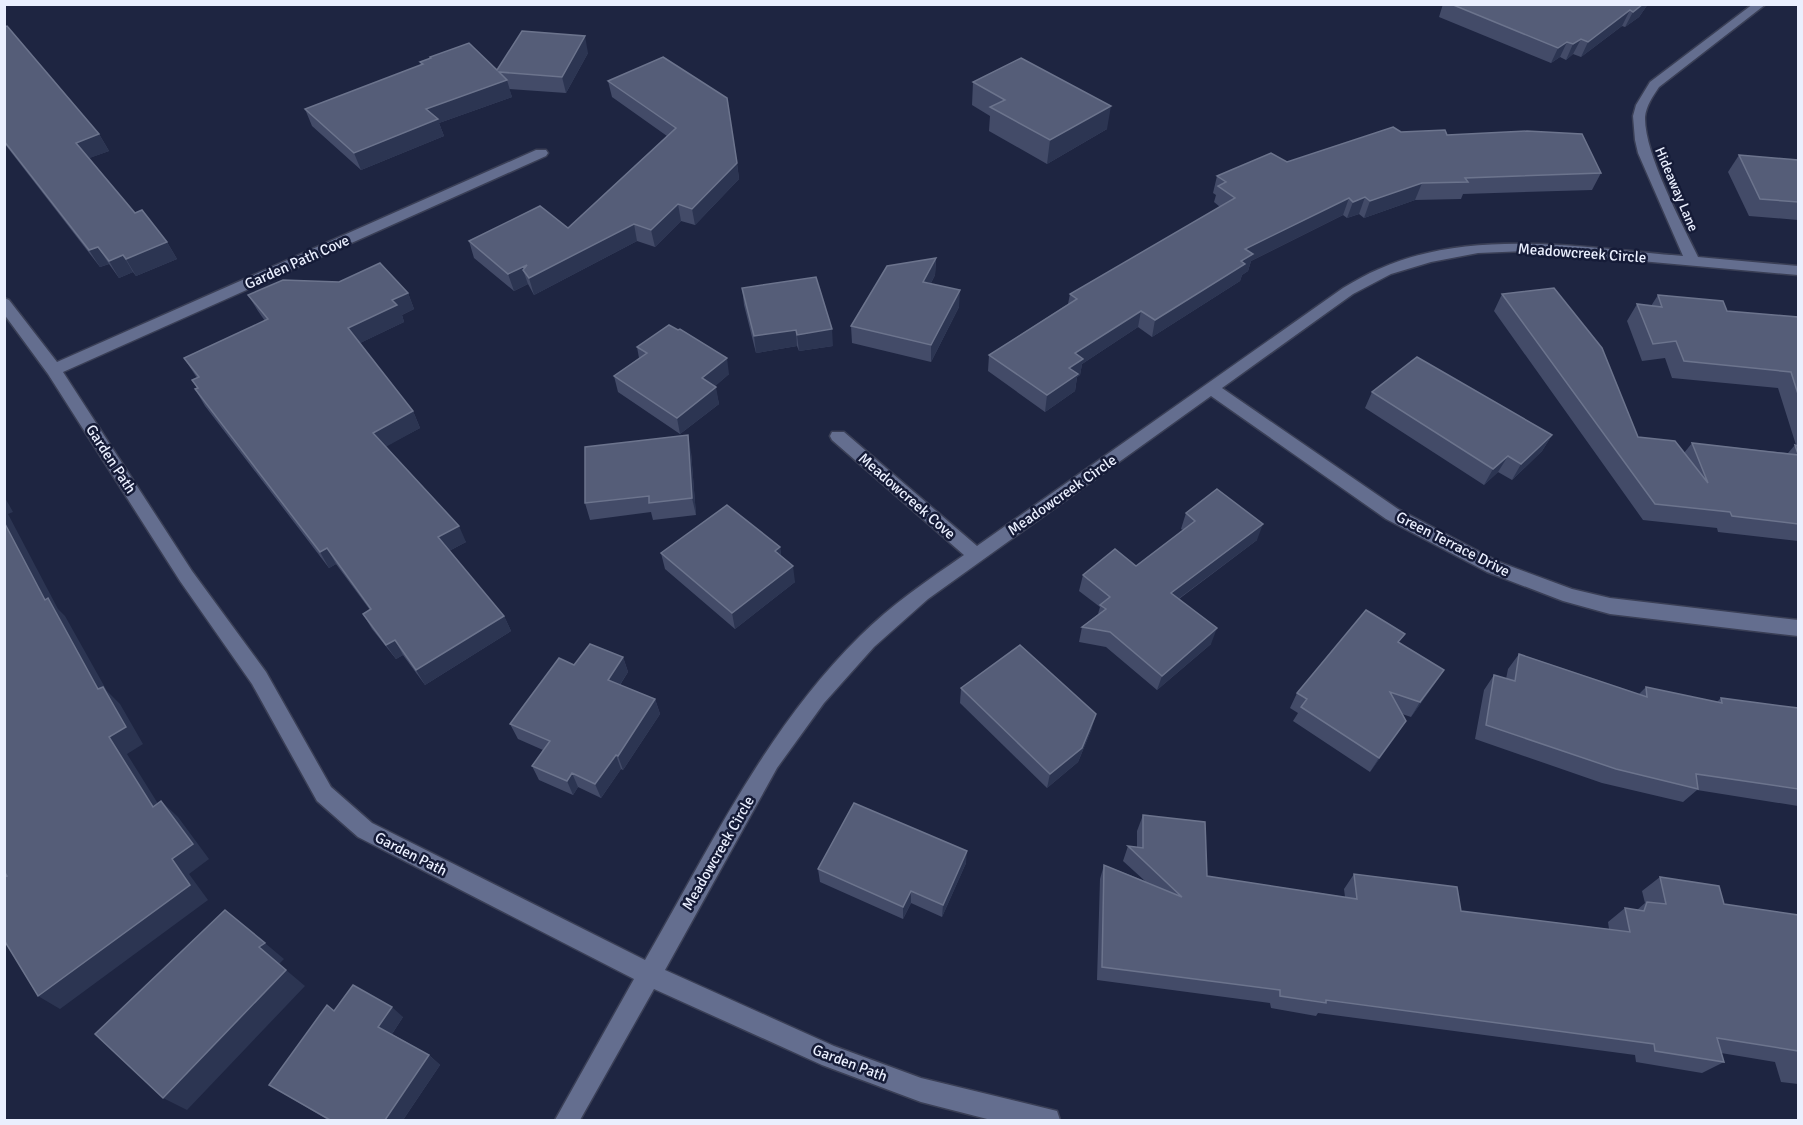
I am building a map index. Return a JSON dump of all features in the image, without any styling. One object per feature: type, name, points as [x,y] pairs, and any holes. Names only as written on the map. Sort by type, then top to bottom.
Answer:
[{"type":"street","name":"Hideaway Lane","points":[[1692,261],[1645,153],[1641,140],[1642,105],[1654,85],[1761,4]]},
{"type":"street","name":"Garden Path Cove","points":[[54,370],[540,153]]},
{"type":"street","name":"Meadowcreek Circle","points":[[567,1120],[770,762],[817,697],[867,641],[922,594],[1348,291],[1386,271],[1429,258],[1478,249],[1529,247],[1798,271]]},
{"type":"street","name":"Garden Path","points":[[4,303],[54,370],[186,576],[259,678],[324,794],[365,830],[648,974],[840,1060],[921,1090],[1020,1116],[1048,1120]]},
{"type":"street","name":"Green Terrace Drive","points":[[1212,389],[1392,514],[1493,567],[1570,596],[1610,606],[1798,628]]},
{"type":"street","name":"Meadowcreek Cove","points":[[838,436],[977,556]]},
{"type":"building","points":[[1451,4],[1643,4],[1633,12],[1630,10],[1588,42],[1581,39],[1573,44],[1567,42],[1558,48]]},
{"type":"building","points":[[7,26],[99,134],[76,143],[135,213],[142,210],[167,242],[126,259],[123,255],[109,261],[98,247],[89,250],[4,141],[4,27]]},
{"type":"building","points":[[522,31],[585,36],[562,77],[499,72],[507,80],[426,109],[438,119],[354,153],[305,109],[423,64],[420,62],[469,43],[497,70]]},
{"type":"building","points":[[663,57],[727,98],[737,163],[692,209],[678,204],[651,230],[634,224],[529,278],[523,270],[527,265],[508,274],[469,241],[540,206],[568,228],[676,128],[608,81]]},
{"type":"building","points":[[1021,58],[1111,106],[1050,140],[990,107],[1005,100],[973,82]]},
{"type":"building","points":[[1393,127],[1401,132],[1445,130],[1447,135],[1527,131],[1582,134],[1601,173],[1465,178],[1468,182],[1422,183],[1370,201],[1365,197],[1353,202],[1349,198],[1245,249],[1253,254],[1241,261],[1245,264],[1155,320],[1141,311],[1075,353],[1083,359],[1069,368],[1078,374],[1047,395],[989,355],[1077,299],[1070,294],[1235,198],[1218,186],[1226,182],[1217,176],[1271,153],[1287,162]]},
{"type":"building","points":[[1739,155],[1798,160],[1798,202],[1760,199]]},
{"type":"building","points":[[936,258],[923,282],[960,290],[931,345],[851,326],[887,266]]},
{"type":"building","points":[[380,263],[408,293],[392,300],[397,305],[348,328],[413,411],[373,433],[459,526],[438,537],[504,616],[416,670],[395,640],[386,645],[363,614],[371,609],[327,548],[320,552],[195,389],[198,388],[192,380],[199,377],[184,358],[268,319],[248,295],[283,280],[339,282]]},
{"type":"building","points":[[816,277],[832,329],[797,335],[796,330],[754,336],[742,288]]},
{"type":"building","points":[[1554,288],[1602,348],[1638,437],[1675,441],[1708,483],[1692,443],[1798,455],[1798,524],[1732,516],[1730,512],[1655,504],[1502,294]]},
{"type":"building","points":[[1658,295],[1723,301],[1727,311],[1798,317],[1798,394],[1791,372],[1684,361],[1676,341],[1653,344],[1637,304],[1662,307]]},
{"type":"building","points":[[669,325],[680,329],[727,358],[702,378],[716,387],[677,418],[614,376],[647,353],[637,347]]},
{"type":"building","points":[[1417,357],[1552,435],[1521,464],[1508,456],[1493,469],[1372,392]]},
{"type":"building","points":[[688,435],[692,498],[649,503],[649,496],[585,503],[585,447]]},
{"type":"building","points":[[1217,489],[1263,524],[1171,593],[1217,628],[1162,676],[1110,632],[1082,627],[1106,609],[1100,605],[1110,597],[1083,575],[1115,549],[1136,566],[1195,521],[1186,513]]},
{"type":"building","points":[[727,505],[780,547],[775,551],[793,566],[732,613],[661,553]]},
{"type":"building","points":[[4,522],[45,600],[48,598],[98,689],[103,687],[126,727],[109,737],[153,807],[161,801],[193,844],[172,859],[190,885],[38,996],[4,940],[4,877],[7,876],[4,871]]},
{"type":"building","points":[[1366,610],[1405,634],[1398,642],[1444,670],[1420,702],[1390,692],[1406,721],[1379,758],[1301,707],[1307,699],[1297,693]]},
{"type":"building","points":[[590,644],[623,657],[608,680],[655,699],[618,756],[616,755],[595,784],[572,773],[567,781],[532,766],[550,741],[510,724],[559,658],[574,665]]},
{"type":"building","points":[[1020,645],[1096,714],[1082,748],[1050,774],[961,688]]},
{"type":"building","points":[[1519,654],[1647,697],[1646,687],[1722,703],[1721,698],[1798,708],[1798,789],[1696,774],[1698,789],[1616,769],[1486,725],[1494,675],[1515,681]]},
{"type":"building","points":[[854,803],[967,851],[943,905],[911,891],[903,907],[818,869]]},
{"type":"building","points":[[1143,815],[1205,822],[1207,876],[1357,899],[1354,874],[1457,887],[1461,911],[1630,932],[1625,908],[1644,911],[1647,902],[1666,904],[1660,877],[1719,886],[1724,904],[1798,915],[1798,1051],[1717,1038],[1724,1062],[1655,1051],[1654,1044],[1326,1000],[1326,1003],[1280,996],[1280,990],[1102,967],[1104,865],[1182,897],[1128,846],[1143,848]]},
{"type":"building","points":[[225,910],[265,943],[259,947],[286,970],[163,1098],[95,1034]]},
{"type":"building","points":[[353,985],[392,1007],[378,1027],[429,1055],[385,1120],[330,1120],[269,1085],[327,1005],[334,1011]]}]
